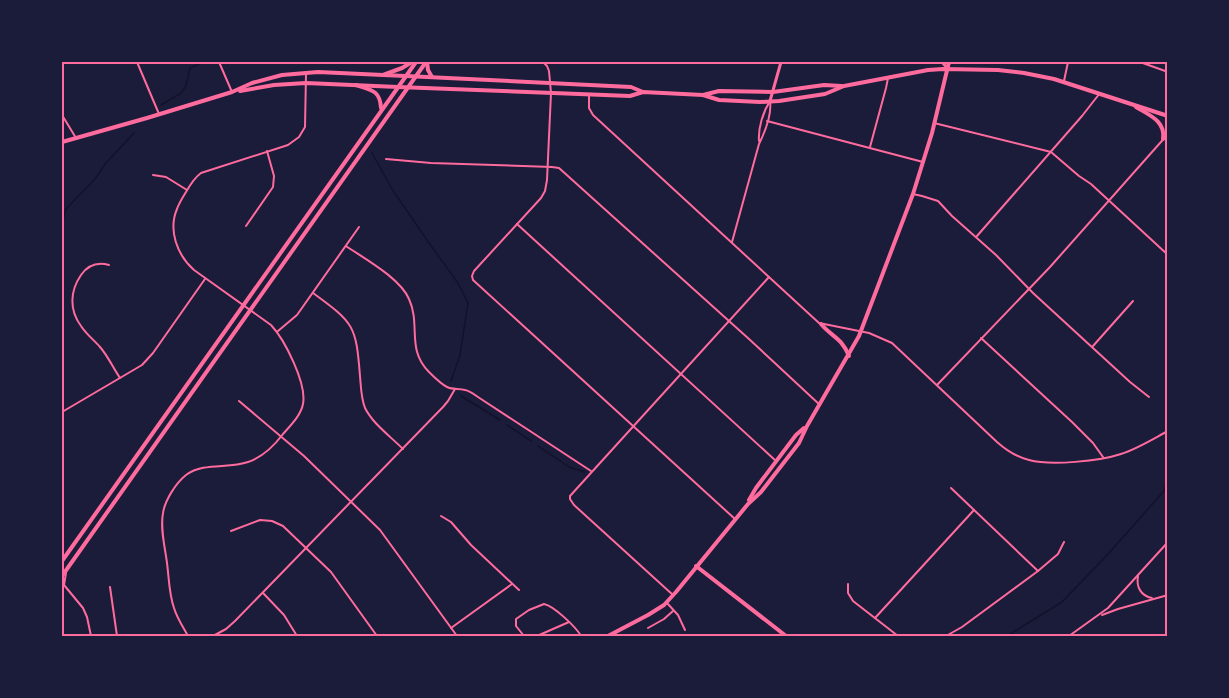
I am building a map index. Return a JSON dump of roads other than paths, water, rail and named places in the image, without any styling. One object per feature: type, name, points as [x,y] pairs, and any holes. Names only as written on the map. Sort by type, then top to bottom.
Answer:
[{"type":"main road","points":[[383,75],[414,62]]},
{"type":"main road","points":[[62,561],[414,62]]},
{"type":"main road","points":[[62,576],[427,62]]},
{"type":"main road","points":[[427,62],[428,70],[433,77]]},
{"type":"main road","points":[[608,636],[653,612],[674,595],[735,519],[784,464],[801,439],[861,331],[913,194],[949,62]]},
{"type":"main road","points":[[703,94],[719,100],[770,101],[825,94],[844,86],[928,70],[1021,72],[1064,81],[1167,116]]},
{"type":"main road","points":[[232,92],[252,83],[306,72],[631,87],[643,92]]},
{"type":"main road","points":[[62,142],[232,92],[306,83],[630,96],[643,92],[703,94],[720,91],[773,92],[824,85],[844,86]]},
{"type":"main road","points":[[356,85],[375,92],[380,98],[381,110]]},
{"type":"main road","points":[[1130,104],[1160,122],[1164,131],[1163,139]]},
{"type":"main road","points":[[821,324],[844,344],[849,356]]},
{"type":"main road","points":[[748,504],[756,488],[796,435],[807,426]]},
{"type":"main road","points":[[696,566],[786,636]]},
{"type":"street","points":[[137,62],[159,114]]},
{"type":"street","points":[[219,62],[232,92]]},
{"type":"street","points":[[543,62],[548,69],[551,93],[544,194],[474,271],[472,277],[476,284],[735,519]]},
{"type":"street","points":[[759,144],[765,108],[770,101],[781,62]]},
{"type":"street","points":[[942,62],[948,69]]},
{"type":"street","points":[[1064,81],[1068,62]]},
{"type":"street","points":[[1140,62],[1167,72]]},
{"type":"street","points":[[188,636],[172,601],[162,521],[167,500],[182,479],[192,472],[204,467],[245,463],[261,456],[281,437],[299,414],[304,397],[285,344],[271,325],[205,279],[184,259],[175,239],[176,213],[187,190],[196,177],[204,171],[291,144],[299,137],[305,127],[306,72]]},
{"type":"street","points":[[870,148],[888,78]]},
{"type":"street","points":[[976,237],[1100,93]]},
{"type":"street","points":[[589,94],[589,108],[592,115],[821,324],[876,335],[892,343],[1001,446],[1018,456],[1031,461],[1051,462],[1104,458],[1121,454],[1167,431]]},
{"type":"street","points":[[732,242],[771,107],[770,101]]},
{"type":"street","points":[[62,115],[76,138]]},
{"type":"street","points":[[767,121],[923,162]]},
{"type":"street","points":[[934,123],[1051,152],[1091,184],[1167,255]]},
{"type":"street","points":[[937,385],[1109,202],[1167,134]]},
{"type":"street","points":[[246,226],[273,187],[274,176],[267,152]]},
{"type":"street","points":[[386,159],[431,163],[555,167],[564,172],[820,405]]},
{"type":"street","points":[[153,175],[166,177],[187,190]]},
{"type":"street","points":[[913,194],[938,201],[1130,382],[1149,397]]},
{"type":"street","points":[[517,224],[777,461]]},
{"type":"street","points":[[277,332],[297,315],[359,227]]},
{"type":"street","points":[[346,246],[403,288],[412,307],[418,357],[436,379],[446,387],[468,391],[591,471]]},
{"type":"street","points":[[109,265],[101,263],[84,271],[72,294],[73,306],[82,328],[102,349],[120,379]]},
{"type":"street","points":[[674,595],[570,499],[572,493],[591,471],[769,277]]},
{"type":"street","points":[[62,412],[147,361],[205,279]]},
{"type":"street","points":[[313,293],[339,312],[349,323],[358,345],[364,406],[373,419],[403,448]]},
{"type":"street","points":[[1092,346],[1133,302]]},
{"type":"street","points":[[981,338],[1079,429],[1104,458]]},
{"type":"street","points":[[213,636],[233,624],[448,401],[455,389]]},
{"type":"street","points":[[239,401],[304,456],[380,530],[457,636]]},
{"type":"street","points":[[951,488],[1038,571]]},
{"type":"street","points":[[875,618],[974,510]]},
{"type":"street","points":[[441,516],[452,522],[471,545],[519,590]]},
{"type":"street","points":[[231,531],[260,520],[272,520],[283,526],[331,572],[377,636]]},
{"type":"street","points":[[946,636],[962,627],[1038,571],[1058,554],[1064,542]]},
{"type":"street","points":[[1070,636],[1108,608],[1167,542]]},
{"type":"street","points":[[68,567],[63,581],[64,585],[83,609],[91,636]]},
{"type":"street","points":[[1140,573],[1137,582],[1140,590],[1146,596],[1156,598]]},
{"type":"street","points":[[451,628],[512,584]]},
{"type":"street","points":[[848,584],[849,597],[898,636]]},
{"type":"street","points":[[110,587],[117,636]]},
{"type":"street","points":[[263,593],[284,615],[297,636]]},
{"type":"street","points":[[1094,620],[1118,609],[1167,595]]},
{"type":"street","points":[[666,602],[678,615],[685,630]]},
{"type":"street","points":[[524,636],[516,626],[516,620],[529,610],[543,604],[548,604],[581,636]]},
{"type":"street","points":[[648,628],[674,610]]},
{"type":"street","points":[[537,636],[568,622]]},
{"type":"waterway","points":[[161,105],[181,93],[186,86],[190,68],[203,62]]},
{"type":"waterway","points":[[344,62],[398,62]]},
{"type":"waterway","points":[[62,223],[66,209],[134,133]]},
{"type":"waterway","points":[[372,153],[392,189],[458,283],[468,303],[460,355],[451,381]]},
{"type":"waterway","points":[[461,396],[500,420]]},
{"type":"waterway","points":[[507,425],[531,441]]},
{"type":"waterway","points":[[538,446],[569,467],[585,472]]},
{"type":"waterway","points":[[1007,636],[1062,602],[1163,492],[1168,481]]}]
